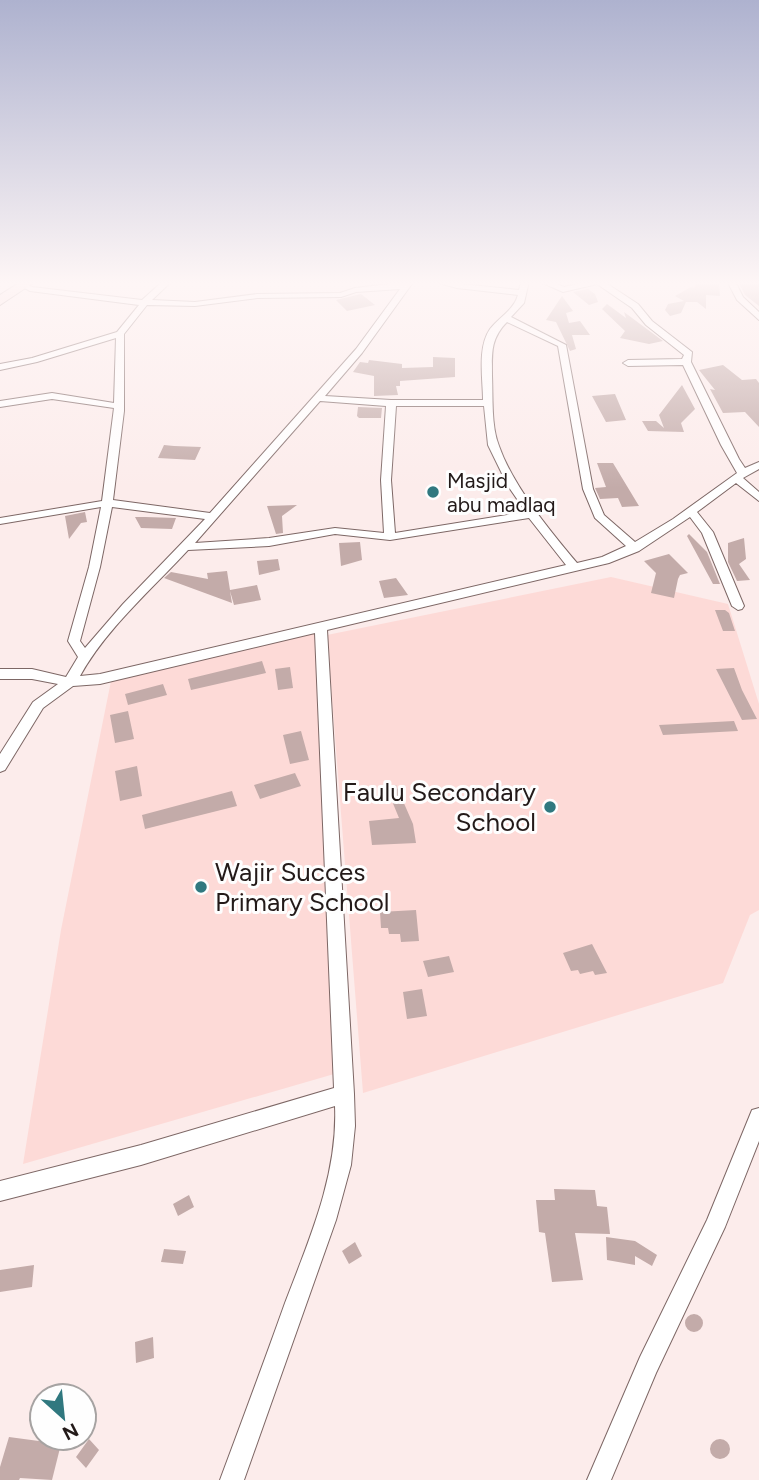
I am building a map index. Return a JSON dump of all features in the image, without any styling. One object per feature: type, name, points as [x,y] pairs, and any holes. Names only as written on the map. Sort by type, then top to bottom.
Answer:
[{"type":"street","points":[[0,367],[67,350]]},
{"type":"street","points":[[84,657],[74,641],[90,590],[108,503],[121,370],[120,350]]},
{"type":"street","points":[[0,766],[38,705],[70,682],[84,657],[213,517],[360,350]]},
{"type":"street","points":[[487,350],[488,403],[493,445],[513,486],[573,566]]},
{"type":"street","points":[[563,350],[588,489],[599,516],[635,548]]},
{"type":"street","points":[[684,350],[689,354],[686,362],[727,451],[740,475],[759,498]]},
{"type":"street","points":[[628,363],[686,362]]},
{"type":"street","points":[[0,404],[52,396],[118,406]]},
{"type":"street","points":[[316,398],[391,403],[488,403]]},
{"type":"street","points":[[390,537],[386,480],[391,403]]},
{"type":"street","points":[[0,674],[32,674],[70,682],[142,670],[605,559],[635,548],[740,475],[759,465]]},
{"type":"street","points":[[0,521],[108,503],[213,517]]},
{"type":"street","points":[[691,511],[707,532],[738,606]]},
{"type":"street","points":[[184,547],[270,542],[310,533],[335,531],[390,537],[532,514]]},
{"type":"street","points":[[232,1480],[326,1220],[341,1165],[345,1094],[321,626]]},
{"type":"street","points":[[0,1191],[141,1155],[345,1094]]},
{"type":"street","points":[[599,1480],[648,1365],[715,1227],[759,1116]]},
{"type":"shaded area","name":"Faulu Secondary School","points":[[611,577],[728,604],[759,704],[759,910],[750,915],[723,983],[363,1093],[327,635]]},
{"type":"shaded area","name":"Wajir Succes Primary School","points":[[318,629],[341,1072],[23,1164],[61,930],[111,681]]},
{"type":"building","points":[[433,357],[455,358],[455,377],[400,381],[400,386],[396,386],[398,395],[374,396],[374,376],[353,372],[360,362],[368,363],[369,360],[402,364],[402,368],[433,367]]},
{"type":"building","points":[[723,365],[742,380],[756,379],[759,383],[759,427],[745,412],[723,413],[710,389],[715,390],[699,370]]},
{"type":"building","points":[[682,385],[695,409],[681,423],[684,432],[648,431],[642,421],[656,421],[664,428],[659,415]]},
{"type":"building","points":[[615,394],[626,420],[606,422],[592,396]]},
{"type":"building","points":[[358,407],[382,408],[381,418],[359,418]]},
{"type":"building","points":[[164,445],[201,447],[195,460],[158,458]]},
{"type":"building","points":[[597,463],[613,463],[639,506],[622,507],[618,498],[600,499],[595,488],[606,487]]},
{"type":"building","points":[[297,505],[282,516],[283,533],[276,534],[267,506]]},
{"type":"building","points":[[85,512],[87,522],[81,523],[69,539],[65,516]]},
{"type":"building","points":[[135,517],[176,518],[172,529],[141,528]]},
{"type":"building","points":[[689,534],[707,552],[720,584],[713,584],[687,536]]},
{"type":"building","points":[[744,538],[746,559],[739,564],[750,580],[737,581],[728,562],[728,543]]},
{"type":"building","points":[[360,542],[362,560],[341,566],[339,543]]},
{"type":"building","points":[[669,554],[688,573],[680,575],[674,598],[651,593],[656,573],[644,561]]},
{"type":"building","points":[[278,559],[280,570],[259,575],[257,561]]},
{"type":"building","points":[[227,571],[230,590],[257,585],[261,600],[234,605],[230,591],[232,603],[164,578],[171,572],[208,579],[207,573]]},
{"type":"building","points":[[396,578],[408,595],[384,598],[379,581]]},
{"type":"building","points":[[715,610],[729,613],[735,631],[723,631]]},
{"type":"building","points":[[262,661],[266,673],[191,690],[188,679]]},
{"type":"building","points":[[290,667],[293,688],[278,690],[275,669]]},
{"type":"building","points":[[734,668],[757,719],[742,720],[716,669]]},
{"type":"building","points":[[163,684],[167,695],[128,705],[125,694]]},
{"type":"building","points":[[128,711],[134,739],[115,743],[110,715]]},
{"type":"building","points":[[734,721],[738,731],[663,735],[659,725]]},
{"type":"building","points":[[301,731],[309,760],[290,764],[283,735]]},
{"type":"building","points":[[137,766],[142,796],[120,801],[115,771]]},
{"type":"building","points":[[295,773],[301,786],[260,799],[254,785]]},
{"type":"building","points":[[396,785],[413,824],[416,843],[372,845],[369,821],[399,818],[387,789]]},
{"type":"building","points":[[232,791],[237,806],[145,829],[142,815]]},
{"type":"building","points":[[416,910],[419,941],[401,942],[400,934],[389,934],[388,928],[381,928],[380,912]]},
{"type":"building","points":[[592,944],[607,973],[595,975],[593,971],[580,974],[578,970],[571,971],[563,953]]},
{"type":"building","points":[[449,956],[454,972],[428,977],[423,961]]},
{"type":"building","points":[[422,989],[427,1016],[407,1019],[403,992]]},
{"type":"building","points":[[554,1189],[595,1190],[597,1206],[607,1207],[610,1234],[575,1233],[583,1280],[552,1282],[545,1233],[539,1232],[536,1200],[555,1200]]},
{"type":"building","points":[[189,1195],[194,1207],[178,1216],[173,1204]]},
{"type":"building","points":[[606,1237],[635,1241],[657,1255],[652,1266],[635,1256],[635,1265],[607,1260]]},
{"type":"building","points":[[355,1242],[362,1256],[349,1264],[342,1251]]},
{"type":"building","points":[[164,1249],[186,1251],[183,1264],[161,1262]]},
{"type":"building","points":[[34,1265],[32,1287],[0,1292],[0,1270]]},
{"type":"building","points":[[694,1314],[700,1317],[703,1323],[700,1329],[694,1332],[688,1329],[685,1323],[688,1317]]},
{"type":"building","points":[[153,1337],[154,1358],[136,1363],[135,1342]]},
{"type":"building","points":[[9,1437],[28,1440],[28,1452],[59,1452],[52,1480],[0,1480],[0,1467]]},
{"type":"building","points":[[720,1439],[727,1442],[730,1449],[727,1456],[720,1459],[713,1456],[710,1449],[713,1442]]},
{"type":"building","points":[[80,1452],[98,1452],[86,1468],[76,1457]]},
{"type":"place","name":"Masjid abu madlaq","points":[[433,492]]},
{"type":"place","name":"Faulu Secondary School","points":[[550,807]]},
{"type":"place","name":"Wajir Succes Primary School","points":[[201,887]]}]
